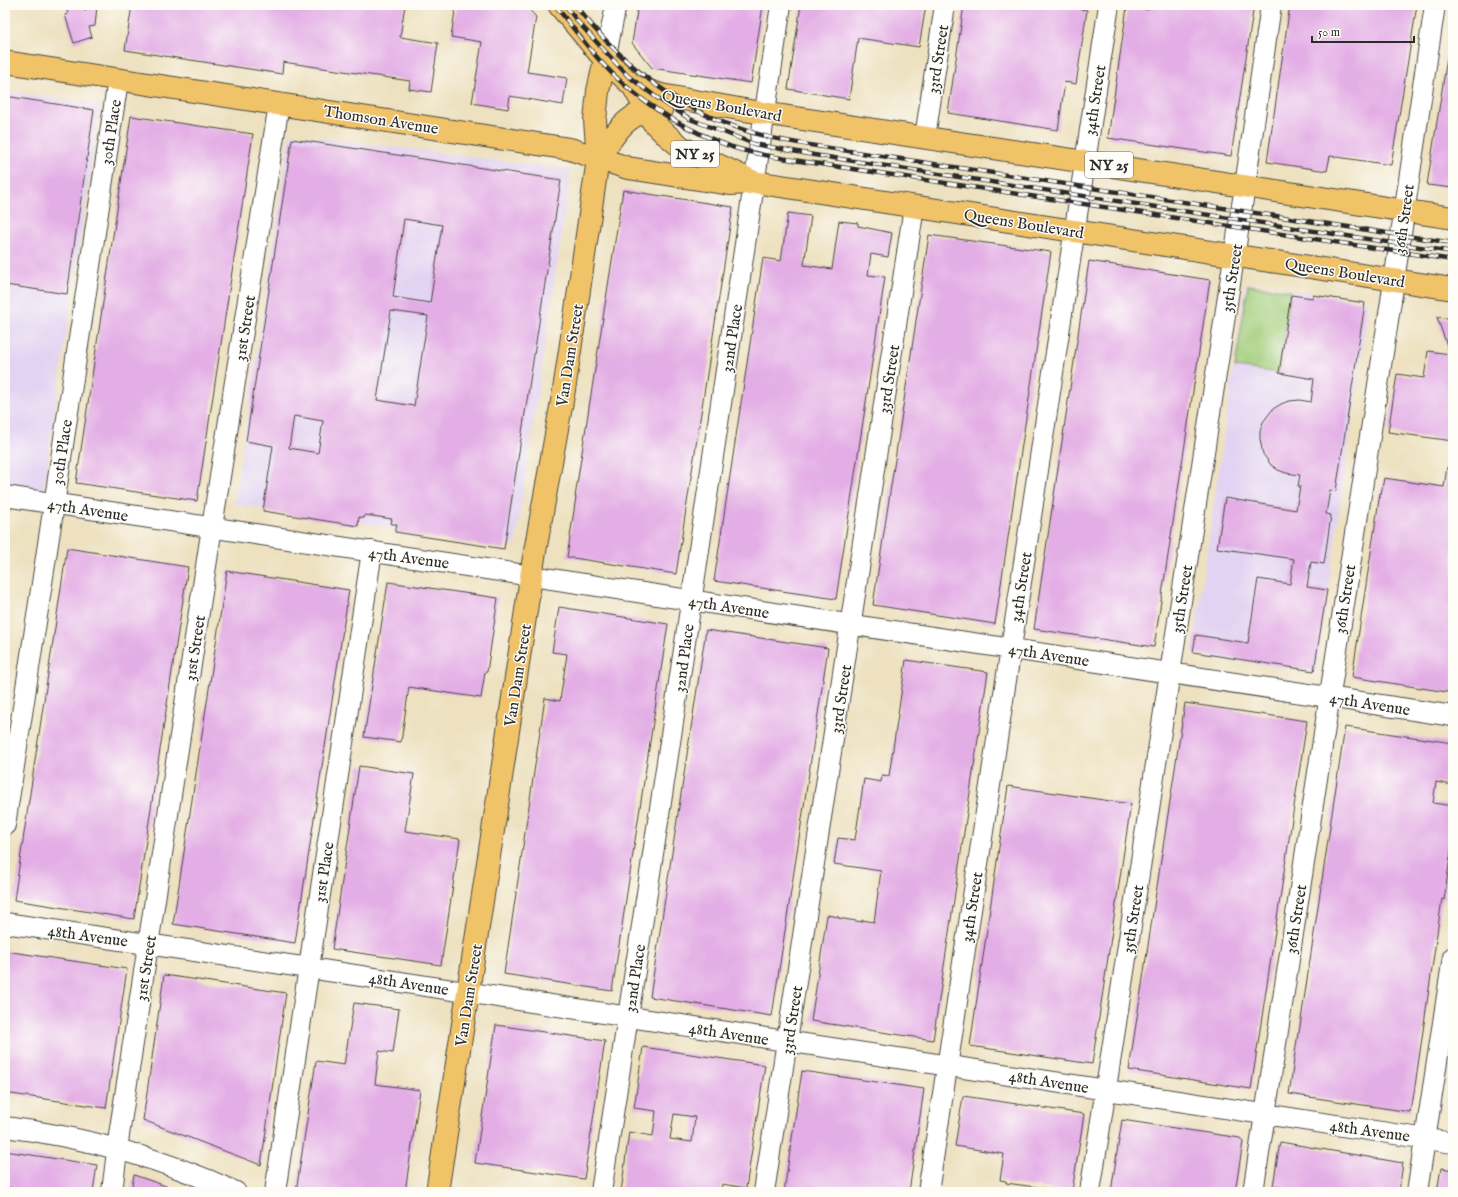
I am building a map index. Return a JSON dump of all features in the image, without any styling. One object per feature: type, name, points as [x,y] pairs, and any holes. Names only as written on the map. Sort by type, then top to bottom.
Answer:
[{"type":"main road","name":"Queens Boulevard","points":[[559,5],[605,60],[633,86],[642,100],[646,111],[662,131],[681,147],[754,182],[1453,289]]},
{"type":"main road","name":"Van Dam Street","points":[[437,1192],[532,575],[565,382],[598,159],[595,120],[598,91],[605,60]]},
{"type":"main road","name":"Thomson Avenue","points":[[5,62],[570,149],[628,168],[730,184],[754,182]]},
{"type":"main road","name":"Queens Boulevard","points":[[633,86],[661,95],[715,104],[1453,218]]},
{"type":"main road","points":[[646,111],[668,110],[715,104]]},
{"type":"main road","name":"Van Dam Street","points":[[598,159],[620,126],[628,119],[646,111]]},
{"type":"street","name":"Van Dam Street","points":[[605,60],[616,5]]},
{"type":"street","name":"32nd Place","points":[[601,1192],[781,5]]},
{"type":"street","name":"33rd Street","points":[[925,137],[945,5]]},
{"type":"street","name":"34th Street","points":[[928,1192],[1109,5]]},
{"type":"street","name":"35th Street","points":[[1090,1192],[1245,186],[1271,5]]},
{"type":"street","name":"36th Street","points":[[1253,1192],[1435,5]]},
{"type":"street","name":"30th Place","points":[[5,825],[31,664],[118,80]]},
{"type":"street","name":"31st Street","points":[[112,1192],[212,527],[279,104]]},
{"type":"street","name":"33rd Street","points":[[764,1192],[914,206]]},
{"type":"street","name":"47th Avenue","points":[[5,496],[1453,716]]},
{"type":"street","name":"31st Place","points":[[275,1192],[372,551]]},
{"type":"street","name":"48th Avenue","points":[[5,923],[468,992],[1453,1143]]},
{"type":"street","points":[[1417,1192],[1453,957]]},
{"type":"street","points":[[5,1127],[74,1138],[118,1148],[179,1168],[236,1192]]},
{"type":"shaded area","points":[[5,91],[100,105],[43,491],[5,482]]},
{"type":"shaded area","points":[[290,134],[571,170],[515,546],[234,504]]},
{"type":"shaded area","points":[[1246,283],[1369,302],[1316,673],[1192,654]]},
{"type":"green space","points":[[1248,285],[1291,291],[1279,373],[1235,367]]},
{"type":"building","points":[[65,5],[78,5],[79,9],[83,8],[84,10],[97,6],[95,26],[89,27],[92,37],[74,43],[65,15],[68,14]]},
{"type":"building","points":[[132,5],[405,5],[400,37],[438,43],[431,92],[409,89],[410,81],[283,62],[282,74],[125,50]]},
{"type":"building","points":[[456,5],[525,5],[536,17],[527,72],[567,78],[563,105],[510,96],[508,109],[472,103],[482,42],[451,37]]},
{"type":"building","points":[[638,5],[763,5],[751,83],[652,68],[632,43]]},
{"type":"building","points":[[801,5],[926,5],[919,47],[858,38],[849,99],[788,89]]},
{"type":"building","points":[[964,5],[1055,5],[1087,10],[1076,84],[1065,82],[1058,130],[948,113]]},
{"type":"building","points":[[1148,5],[1254,5],[1231,156],[1108,138],[1127,7],[1148,10]]},
{"type":"building","points":[[1290,5],[1417,5],[1391,165],[1330,156],[1327,171],[1267,162]]},
{"type":"building","points":[[1447,58],[1453,59],[1453,188],[1427,185]]},
{"type":"building","points":[[5,96],[94,110],[67,294],[5,285]]},
{"type":"building","points":[[131,116],[253,134],[197,501],[76,483]]},
{"type":"building","points":[[292,139],[561,180],[504,549],[395,532],[397,524],[391,524],[392,519],[365,515],[364,518],[359,517],[358,526],[263,511],[273,446],[246,441]],"holes":[[[404,219],[442,225],[430,303],[393,297]],[[391,311],[428,316],[414,406],[377,400]],[[294,416],[323,421],[318,453],[289,448]]]},
{"type":"building","points":[[623,190],[733,207],[676,574],[567,557]]},
{"type":"building","points":[[788,213],[811,216],[804,265],[832,269],[839,221],[858,223],[858,226],[892,233],[888,257],[871,254],[868,275],[885,277],[836,599],[714,581],[763,258],[781,261]]},
{"type":"building","points":[[929,235],[1051,252],[995,624],[873,605]]},
{"type":"building","points":[[1089,261],[1210,280],[1154,647],[1034,629]]},
{"type":"building","points":[[1291,295],[1313,298],[1313,295],[1365,303],[1336,491],[1330,490],[1326,514],[1331,515],[1324,564],[1311,562],[1307,587],[1327,590],[1314,671],[1193,652],[1196,635],[1248,643],[1258,579],[1290,584],[1294,559],[1217,548],[1225,498],[1296,510],[1300,486],[1298,486],[1300,475],[1286,473],[1271,465],[1263,454],[1260,439],[1260,431],[1263,422],[1273,409],[1289,401],[1300,400],[1311,402],[1314,379],[1279,373]]},
{"type":"building","points":[[1437,317],[1453,319],[1453,441],[1388,432],[1397,374],[1424,378],[1428,351],[1450,354]]},
{"type":"building","points":[[1447,467],[1453,467],[1453,693],[1352,677],[1380,493],[1381,494],[1384,478],[1444,487]]},
{"type":"building","points":[[67,548],[188,567],[134,919],[14,900]]},
{"type":"building","points":[[227,571],[349,590],[295,943],[173,924]]},
{"type":"building","points":[[388,582],[498,598],[487,672],[485,672],[481,698],[409,687],[401,742],[364,737]]},
{"type":"building","points":[[559,607],[668,624],[612,991],[504,974],[545,698],[560,701],[567,654],[552,652]]},
{"type":"building","points":[[706,630],[828,648],[772,1016],[650,997]]},
{"type":"building","points":[[906,660],[988,672],[933,1040],[811,1021],[827,915],[862,922],[862,920],[874,922],[881,871],[834,864],[838,838],[855,840],[864,779],[881,782],[882,775],[889,776]]},
{"type":"building","points":[[1185,703],[1307,721],[1251,1089],[1129,1070]]},
{"type":"building","points":[[1345,727],[1453,743],[1453,785],[1436,782],[1433,803],[1453,806],[1453,837],[1444,900],[1442,899],[1410,1112],[1289,1094]]},
{"type":"building","points":[[359,766],[414,774],[405,831],[460,839],[441,965],[332,949]]},
{"type":"building","points":[[1008,786],[1131,804],[1092,1064],[970,1046]]},
{"type":"building","points":[[5,951],[127,969],[106,1108],[5,1093]]},
{"type":"building","points":[[164,975],[286,993],[261,1165],[143,1120]]},
{"type":"building","points":[[354,1003],[399,1009],[393,1053],[379,1051],[375,1084],[420,1090],[405,1192],[296,1192],[316,1061],[344,1065]]},
{"type":"building","points":[[496,1025],[605,1041],[584,1179],[475,1163]]},
{"type":"building","points":[[643,1047],[765,1065],[746,1188],[722,1184],[721,1192],[621,1192],[629,1132],[653,1136],[656,1111],[634,1108]],"holes":[[[674,1114],[695,1117],[692,1142],[670,1139]]]},
{"type":"building","points":[[802,1071],[924,1089],[909,1192],[784,1192]]},
{"type":"building","points":[[963,1096],[1084,1114],[1072,1192],[1006,1183],[1006,1181],[1000,1180],[1004,1154],[955,1146]]},
{"type":"building","points":[[1122,1120],[1240,1138],[1243,1142],[1235,1192],[1111,1192]]},
{"type":"building","points":[[1280,1142],[1403,1163],[1399,1192],[1310,1192],[1273,1186]]},
{"type":"building","points":[[5,1151],[97,1165],[93,1192],[22,1192],[5,1186]]},
{"type":"building","points":[[1441,1168],[1453,1170],[1453,1192],[1437,1192]]},
{"type":"building","points":[[134,1175],[177,1190],[177,1192],[131,1192]]},
{"type":"railway","points":[[555,5],[601,62],[630,90],[657,110],[686,127],[741,150],[788,159],[1453,260]]},
{"type":"railway","points":[[565,5],[578,22],[628,76],[656,97],[690,119],[754,144],[814,155],[1453,252]]},
{"type":"railway","points":[[575,5],[592,26],[630,64],[650,81],[694,109],[718,121],[758,134],[813,146],[1453,243]]}]
